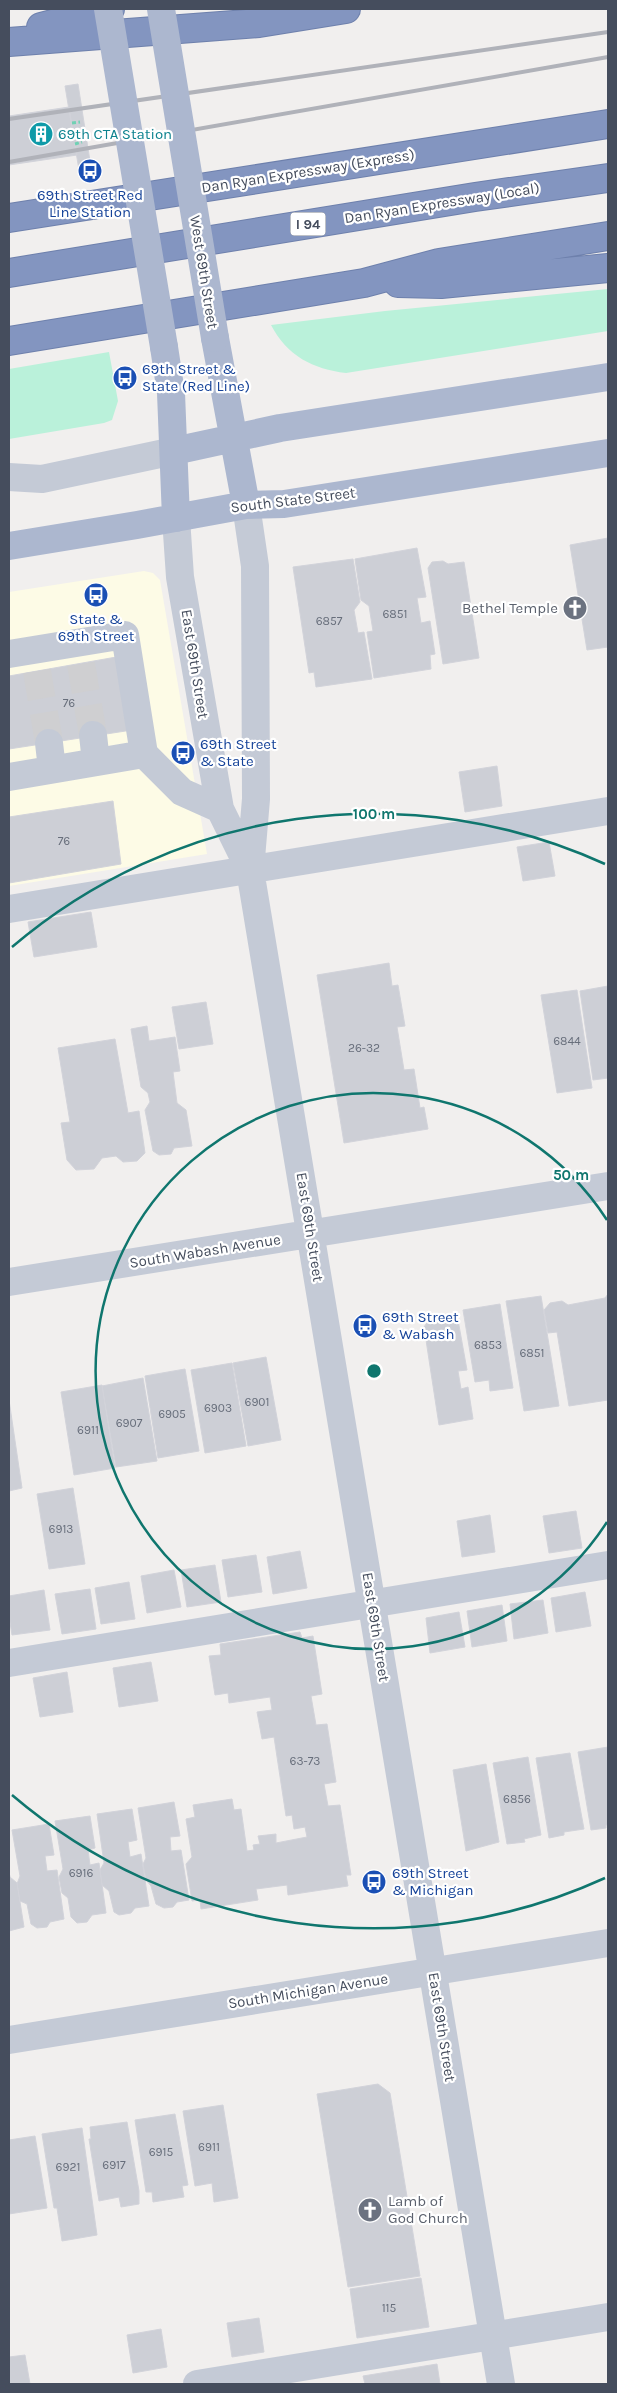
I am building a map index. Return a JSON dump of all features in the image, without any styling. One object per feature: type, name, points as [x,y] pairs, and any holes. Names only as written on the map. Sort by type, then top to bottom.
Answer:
[{"type":"highway","points":[[9,36],[109,9]]},
{"type":"highway","points":[[9,42],[259,24],[346,9]]},
{"type":"highway","name":"Dan Ryan Expressway (Express)","points":[[9,218],[608,124]]},
{"type":"highway","name":"Dan Ryan Expressway (Local)","points":[[9,273],[475,196],[608,178]]},
{"type":"highway","points":[[9,341],[364,283],[438,263],[608,236]]},
{"type":"highway","points":[[364,283],[441,284],[608,268]]},
{"type":"main road","points":[[109,9],[171,393],[174,451],[234,436],[608,377]]},
{"type":"main road","name":"West 69th Street","points":[[161,9],[215,338],[246,505]]},
{"type":"main road","name":"East 69th Street","points":[[174,451],[176,518]]},
{"type":"main road","name":"South State Street","points":[[9,546],[246,505],[284,504],[608,453]]},
{"type":"street","points":[[9,477],[42,479],[174,451]]},
{"type":"street","name":"East 69th Street","points":[[246,505],[255,575],[256,799],[250,870],[501,2384]]},
{"type":"street","name":"East 69th Street","points":[[176,518],[180,577],[220,809],[250,870]]},
{"type":"street","points":[[27,658],[80,653],[125,635],[144,754],[182,792],[220,809]]},
{"type":"street","points":[[49,743],[52,769]]},
{"type":"street","points":[[9,777],[52,769],[95,749],[144,754]]},
{"type":"street","points":[[9,909],[608,811]]},
{"type":"street","name":"South Wabash Avenue","points":[[9,1282],[608,1186]]},
{"type":"street","points":[[9,1663],[608,1565]]},
{"type":"street","name":"South Michigan Avenue","points":[[9,2040],[608,1943]]},
{"type":"street","points":[[197,2384],[608,2317]]},
{"type":"path","points":[[72,123],[80,122]]},
{"type":"path","points":[[74,144],[82,142]]},
{"type":"shaded area","points":[[144,571],[153,573],[160,580],[207,854],[9,886],[9,592]]},
{"type":"green space","points":[[608,289],[608,331],[346,373],[323,368],[302,359],[285,345],[271,325],[385,311]]},
{"type":"green space","points":[[109,352],[118,401],[112,420],[9,439],[9,369]]},
{"type":"building","points":[[78,84],[92,174],[80,176],[65,86]]},
{"type":"building","name":"69th CTA Station","points":[[69,107],[77,155],[9,165],[9,116]]},
{"type":"building","points":[[608,538],[608,647],[587,650],[570,545]]},
{"type":"building","points":[[417,548],[426,597],[417,598],[421,623],[430,621],[435,654],[430,655],[431,669],[374,678],[367,632],[373,631],[369,606],[361,600],[355,559]]},
{"type":"building","points":[[353,559],[360,602],[354,610],[358,633],[364,632],[372,679],[316,687],[314,672],[309,673],[293,567]]},
{"type":"building","points":[[443,561],[448,564],[464,562],[479,658],[443,664],[428,568],[432,562]]},
{"type":"building","points":[[122,656],[132,730],[9,749],[9,676]]},
{"type":"building","points":[[497,766],[502,806],[465,812],[459,772]]},
{"type":"building","points":[[113,801],[121,864],[9,883],[9,817]]},
{"type":"building","points":[[549,842],[555,876],[523,881],[517,847]]},
{"type":"building","points":[[91,912],[97,947],[34,957],[28,922]]},
{"type":"building","points":[[389,963],[392,986],[398,985],[405,1026],[397,1027],[404,1070],[414,1069],[420,1108],[424,1107],[428,1129],[344,1143],[317,975]]},
{"type":"building","points":[[608,986],[608,1078],[593,1080],[580,991]]},
{"type":"building","points":[[577,990],[592,1088],[557,1093],[541,995]]},
{"type":"building","points":[[206,1002],[213,1044],[179,1049],[172,1007]]},
{"type":"building","points":[[147,1026],[149,1041],[175,1037],[180,1071],[173,1072],[177,1103],[186,1110],[192,1146],[174,1148],[171,1154],[159,1155],[153,1151],[145,1110],[150,1102],[148,1093],[141,1087],[131,1029]]},
{"type":"building","points":[[115,1039],[128,1113],[139,1111],[145,1153],[137,1161],[123,1162],[116,1156],[102,1158],[94,1169],[76,1170],[67,1160],[61,1123],[70,1122],[58,1048]]},
{"type":"building","points":[[608,1294],[608,1400],[569,1406],[557,1332],[548,1333],[544,1310],[550,1303],[562,1301],[568,1305],[605,1298]]},
{"type":"building","points":[[541,1296],[559,1406],[524,1411],[506,1301]]},
{"type":"building","points":[[500,1304],[513,1388],[490,1391],[489,1380],[475,1382],[463,1310]]},
{"type":"building","points":[[438,1318],[443,1321],[458,1320],[467,1370],[458,1371],[461,1389],[468,1387],[473,1419],[439,1425],[424,1327],[429,1320]]},
{"type":"building","points":[[266,1357],[281,1440],[248,1446],[233,1363]]},
{"type":"building","points":[[232,1363],[246,1446],[205,1453],[191,1370]]},
{"type":"building","points":[[185,1369],[199,1451],[158,1458],[145,1376]]},
{"type":"building","points":[[143,1378],[157,1461],[116,1467],[102,1386]]},
{"type":"building","points":[[102,1385],[115,1468],[74,1475],[61,1392]]},
{"type":"building","points":[[9,1400],[22,1488],[9,1491]]},
{"type":"building","points":[[73,1488],[85,1564],[49,1569],[37,1494]]},
{"type":"building","points":[[576,1511],[582,1548],[549,1553],[543,1516]]},
{"type":"building","points":[[490,1515],[495,1552],[462,1557],[457,1521]]},
{"type":"building","points":[[300,1551],[307,1588],[273,1594],[267,1557]]},
{"type":"building","points":[[256,1555],[262,1592],[228,1597],[222,1560]]},
{"type":"building","points":[[215,1565],[221,1602],[187,1607],[181,1570]]},
{"type":"building","points":[[174,1570],[181,1607],[147,1613],[141,1576]]},
{"type":"building","points":[[129,1582],[135,1619],[101,1624],[95,1588]]},
{"type":"building","points":[[90,1589],[96,1629],[62,1634],[55,1594]]},
{"type":"building","points":[[44,1590],[50,1630],[12,1635],[9,1616],[9,1596]]},
{"type":"building","points":[[585,1592],[591,1626],[556,1632],[551,1598]]},
{"type":"building","points":[[543,1600],[548,1633],[514,1639],[510,1604]]},
{"type":"building","points":[[502,1605],[507,1641],[472,1647],[467,1611]]},
{"type":"building","points":[[459,1612],[465,1647],[430,1653],[426,1618]]},
{"type":"building","points":[[300,1632],[302,1638],[313,1636],[322,1694],[311,1696],[316,1725],[327,1724],[336,1782],[324,1784],[328,1806],[340,1805],[351,1875],[346,1875],[348,1886],[288,1895],[287,1885],[256,1889],[258,1900],[201,1909],[200,1900],[192,1901],[186,1864],[192,1857],[186,1819],[195,1817],[193,1805],[232,1799],[234,1810],[241,1809],[247,1851],[254,1850],[253,1845],[260,1844],[258,1836],[276,1834],[276,1843],[307,1837],[305,1827],[294,1829],[292,1815],[286,1816],[274,1737],[262,1739],[257,1712],[272,1710],[270,1697],[229,1703],[228,1693],[215,1695],[209,1656],[221,1655],[220,1644]]},
{"type":"building","points":[[151,1662],[158,1701],[119,1707],[113,1668]]},
{"type":"building","points":[[67,1672],[73,1712],[40,1717],[33,1678]]},
{"type":"building","points":[[608,1747],[608,1825],[606,1825],[606,1828],[591,1830],[578,1752]]},
{"type":"building","points":[[570,1753],[584,1829],[564,1832],[564,1835],[549,1838],[536,1758]]},
{"type":"building","points":[[528,1757],[541,1835],[524,1839],[525,1842],[507,1844],[493,1763]]},
{"type":"building","points":[[486,1764],[499,1842],[466,1851],[453,1770]]},
{"type":"building","points":[[174,1802],[180,1836],[170,1837],[171,1851],[181,1850],[189,1900],[177,1902],[173,1907],[164,1908],[156,1904],[151,1886],[146,1880],[143,1864],[146,1858],[138,1808]]},
{"type":"building","points":[[132,1809],[137,1840],[128,1842],[130,1857],[141,1854],[149,1906],[135,1908],[131,1913],[119,1915],[114,1912],[109,1891],[102,1885],[100,1870],[104,1863],[97,1814]]},
{"type":"building","points":[[90,1816],[95,1848],[88,1850],[90,1865],[99,1863],[106,1913],[92,1915],[87,1922],[77,1923],[71,1917],[68,1898],[62,1893],[59,1877],[63,1869],[55,1821]]},
{"type":"building","points":[[49,1824],[54,1855],[45,1856],[47,1871],[57,1870],[64,1919],[50,1922],[47,1927],[37,1928],[31,1924],[27,1904],[20,1901],[17,1884],[20,1876],[12,1830]]},
{"type":"building","points":[[9,1872],[10,1877],[17,1883],[24,1927],[9,1931]]},
{"type":"building","points":[[378,2084],[390,2093],[420,2276],[348,2287],[317,2094]]},
{"type":"building","points":[[223,2105],[238,2198],[214,2202],[212,2183],[195,2186],[183,2111]]},
{"type":"building","points":[[175,2114],[188,2185],[182,2186],[184,2197],[153,2202],[152,2192],[146,2192],[135,2120]]},
{"type":"building","points":[[127,2122],[139,2191],[139,2204],[121,2207],[119,2197],[99,2201],[89,2139],[91,2139],[90,2127]]},
{"type":"building","points":[[82,2128],[97,2235],[62,2241],[57,2208],[54,2208],[42,2134]]},
{"type":"building","points":[[35,2136],[47,2208],[9,2214],[9,2140]]},
{"type":"building","points":[[421,2278],[429,2327],[357,2338],[350,2289]]},
{"type":"building","points":[[259,2318],[264,2352],[232,2357],[227,2323]]},
{"type":"building","points":[[161,2329],[167,2367],[133,2373],[127,2335]]},
{"type":"building","points":[[25,2355],[30,2384],[9,2384],[9,2357]]},
{"type":"building","points":[[437,2364],[440,2384],[365,2384],[363,2376]]},
{"type":"tunnel","points":[[81,664],[93,735]]},
{"type":"tunnel","points":[[37,671],[49,743]]},
{"type":"railway","points":[[9,119],[608,32]]},
{"type":"railway","points":[[9,162],[608,57]]},
{"type":"place","name":"69th CTA Station","points":[[41,134]]},
{"type":"place","name":"69th Street Red Line Station","points":[[90,171]]},
{"type":"place","name":"69th Street & State (Red Line)","points":[[125,378]]},
{"type":"place","name":"State & 69th Street","points":[[96,595]]},
{"type":"place","name":"Bethel Temple","points":[[575,608]]},
{"type":"place","name":"69th Street & State","points":[[183,753]]},
{"type":"place","name":"69th Street & Wabash","points":[[365,1326]]},
{"type":"place","name":"69th Street & Michigan","points":[[374,1882]]},
{"type":"place","name":"Lamb of God Church","points":[[370,2210]]}]
